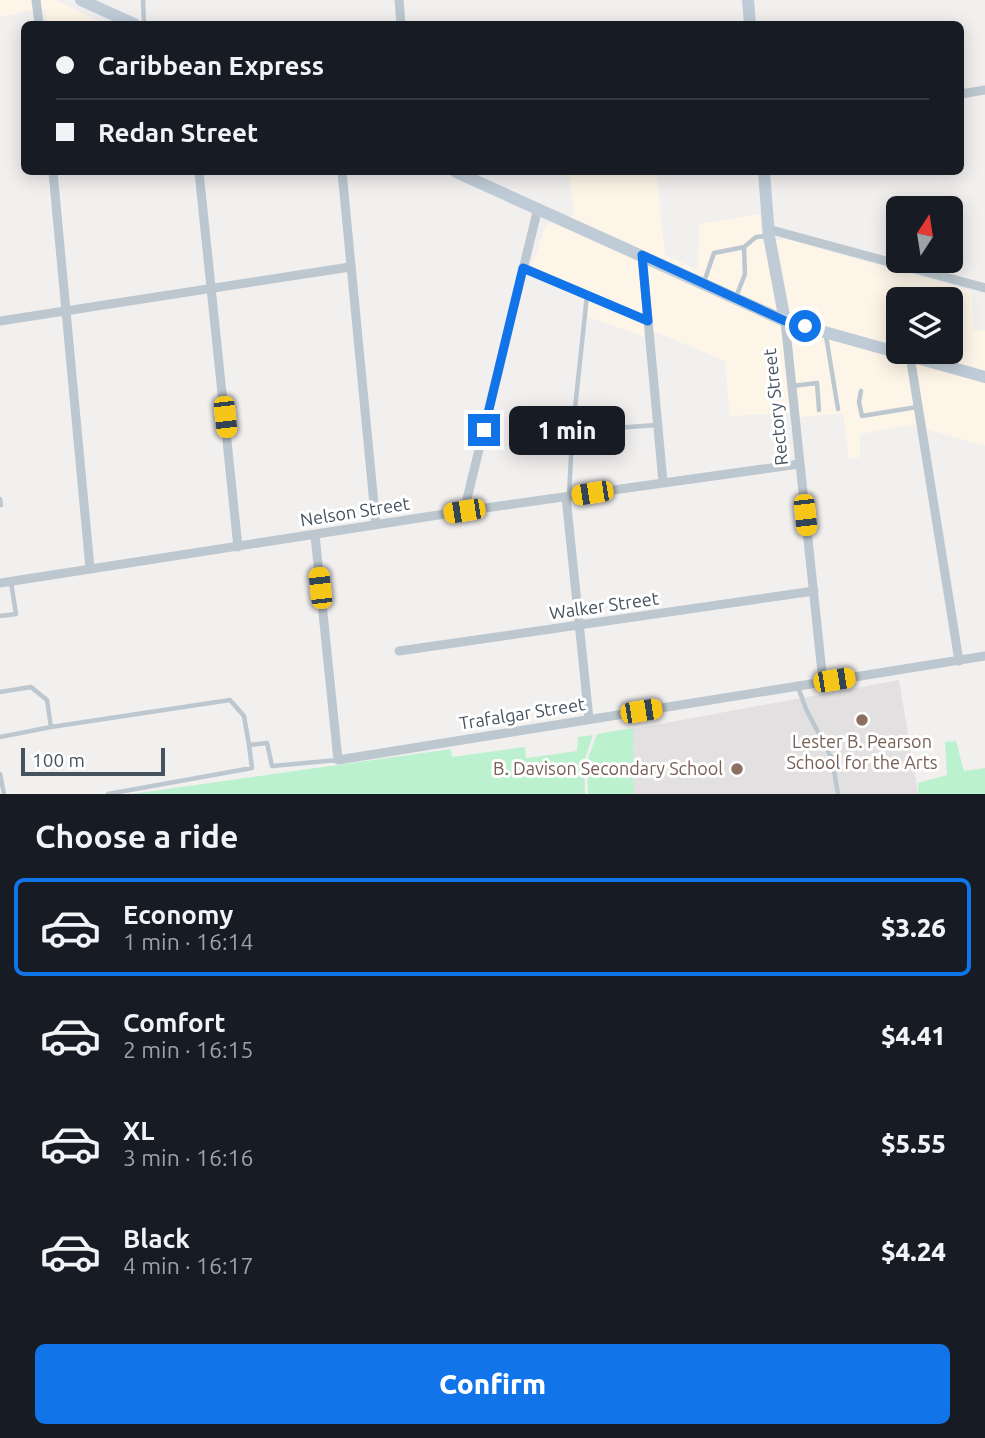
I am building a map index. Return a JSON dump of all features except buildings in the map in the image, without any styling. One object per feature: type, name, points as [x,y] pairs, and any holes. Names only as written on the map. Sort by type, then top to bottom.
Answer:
[{"type":"main road","points":[[81,0],[127,21]]},
{"type":"main road","points":[[748,0],[750,21]]},
{"type":"main road","points":[[463,175],[785,321],[886,349]]},
{"type":"main road","name":"Rectory Street","points":[[764,175],[769,232],[785,321]]},
{"type":"main road","points":[[939,364],[985,377]]},
{"type":"street","points":[[36,0],[38,21]]},
{"type":"street","points":[[399,0],[401,21]]},
{"type":"street","points":[[964,94],[985,90]]},
{"type":"street","points":[[53,175],[90,568]]},
{"type":"street","points":[[199,175],[238,547]]},
{"type":"street","points":[[342,175],[376,525]]},
{"type":"street","points":[[464,511],[538,208]]},
{"type":"street","points":[[769,232],[985,288]]},
{"type":"street","points":[[642,255],[663,482]]},
{"type":"street","points":[[0,321],[349,267]]},
{"type":"street","name":"Rectory Street","points":[[785,321],[823,682]]},
{"type":"street","points":[[911,364],[959,661]]},
{"type":"street","name":"Nelson Street","points":[[0,583],[464,511],[799,464]]},
{"type":"street","points":[[568,497],[589,719]]},
{"type":"street","points":[[314,535],[338,760]]},
{"type":"street","name":"Walker Street","points":[[399,651],[814,591]]},
{"type":"street","name":"Trafalgar Street","points":[[338,760],[985,656]]},
{"type":"lane","points":[[143,0],[144,21]]},
{"type":"lane","points":[[703,283],[714,253],[744,247],[756,237],[769,232]]},
{"type":"lane","points":[[736,298],[745,274],[744,247]]},
{"type":"lane","points":[[523,268],[648,321]]},
{"type":"lane","points":[[568,497],[587,295]]},
{"type":"lane","points":[[825,331],[838,409]]},
{"type":"lane","points":[[792,386],[817,383],[819,411]]},
{"type":"lane","points":[[861,391],[859,402],[862,416],[918,407]]},
{"type":"lane","points":[[597,419],[601,429],[657,425]]},
{"type":"lane","points":[[0,616],[16,614],[11,581]]},
{"type":"lane","points":[[797,686],[832,759],[838,794]]},
{"type":"lane","points":[[0,692],[31,687],[47,700],[51,727]]},
{"type":"lane","points":[[0,737],[230,699],[244,716],[252,768],[108,794]]},
{"type":"lane","name":"Trafalgar Street","points":[[248,745],[267,743],[272,766],[338,760]]},
{"type":"lane","points":[[0,774],[4,794]]},
{"type":"shaded area","points":[[0,0],[55,0],[98,21],[47,21],[45,10],[0,17]]},
{"type":"shaded area","points":[[569,175],[656,175],[665,255],[698,270],[699,224],[760,214],[762,242],[785,239],[886,267],[886,273],[907,273],[958,287],[886,287],[886,364],[963,364],[963,288],[972,291],[973,330],[985,330],[985,446],[912,425],[860,434],[860,457],[849,459],[843,413],[800,417],[787,413],[730,416],[725,361],[656,332],[645,337],[588,317],[583,297],[529,274],[546,225],[574,215]]},
{"type":"shaded area","name":"B. Davison Secondary School","points":[[899,680],[918,794],[634,794],[633,729]]},
{"type":"green space","points":[[633,728],[634,794],[588,794],[587,761],[597,734]]},
{"type":"green space","points":[[593,735],[584,762],[585,794],[132,794],[451,749],[452,757],[525,747],[526,758],[577,751],[578,737]]},
{"type":"green space","points":[[956,741],[964,771],[985,768],[985,794],[918,794],[918,783],[947,775],[945,742]]},
{"type":"place","name":"Lester B. Pearson School for the Arts","points":[[862,720]]},
{"type":"place","name":"B. Davison Secondary School","points":[[737,769]]},
{"type":"route","points":[[484,430],[523,268],[648,321],[642,255],[785,321],[805,326]]}]
